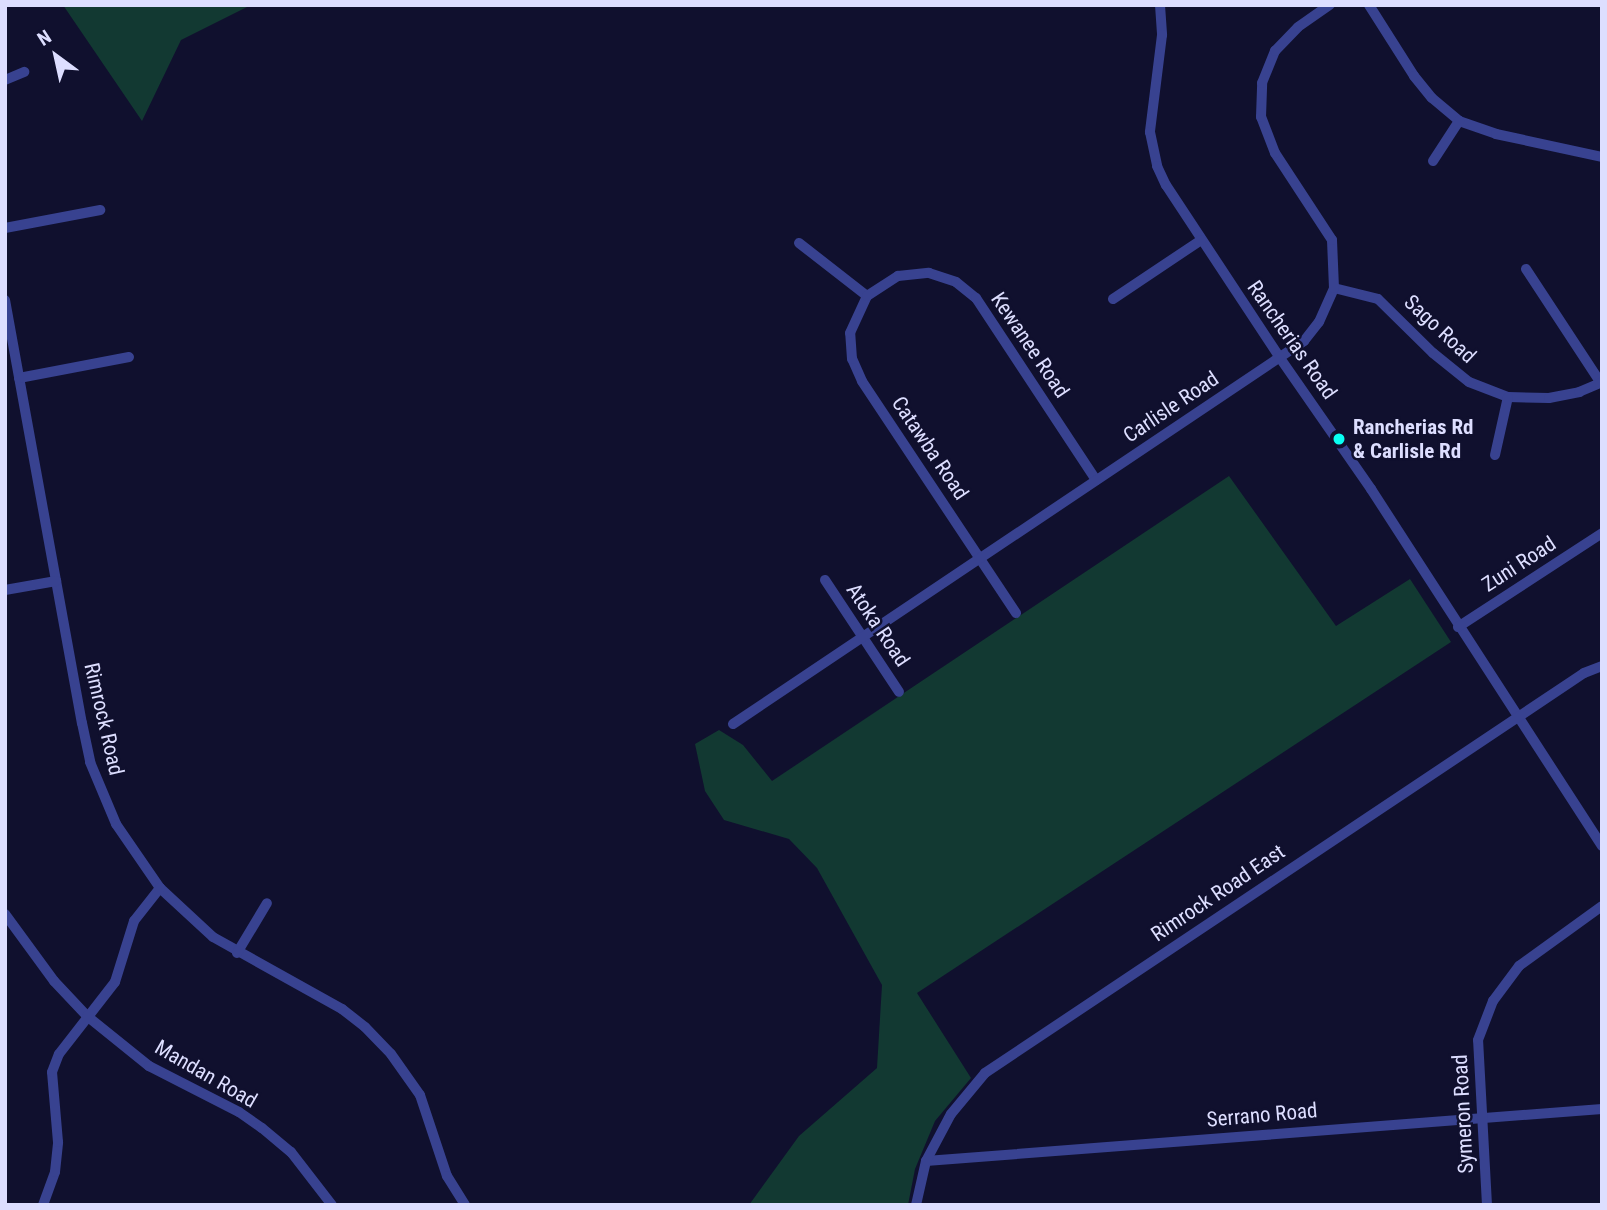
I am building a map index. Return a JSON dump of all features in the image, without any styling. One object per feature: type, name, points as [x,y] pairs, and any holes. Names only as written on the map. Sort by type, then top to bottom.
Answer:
[{"type":"street","name":"Rancherias Road","points":[[1160,5],[1162,34],[1151,122],[1153,149],[1166,185],[1280,358],[1365,479],[1458,627],[1602,846]]},
{"type":"street","name":"Carlisle Road","points":[[733,724],[1304,341],[1319,322],[1334,288],[1332,240],[1304,193],[1275,153],[1261,117],[1262,83],[1275,51],[1298,27],[1330,5]]},
{"type":"street","points":[[1369,5],[1414,76],[1432,98],[1459,121],[1496,134],[1602,157]]},
{"type":"street","points":[[5,80],[24,72]]},
{"type":"street","points":[[1433,161],[1459,121]]},
{"type":"street","points":[[5,228],[100,210]]},
{"type":"street","points":[[1113,299],[1201,240]]},
{"type":"street","points":[[799,243],[867,296]]},
{"type":"street","points":[[1526,269],[1601,383]]},
{"type":"street","name":"Kewanee Road","points":[[867,296],[898,276],[929,273],[956,282],[976,298],[1096,480]]},
{"type":"street","name":"Sago Road","points":[[1334,288],[1378,299],[1433,353],[1469,382],[1508,397],[1549,398],[1579,392],[1601,383]]},
{"type":"street","name":"Catawba Road","points":[[867,296],[850,333],[852,359],[862,381],[1016,613]]},
{"type":"street","name":"Rimrock Road","points":[[5,300],[82,723],[97,781],[116,824],[160,888],[213,937],[237,953],[342,1009],[391,1054],[420,1095],[447,1176],[459,1203]]},
{"type":"street","points":[[19,378],[128,357]]},
{"type":"street","points":[[1495,456],[1508,397]]},
{"type":"street","name":"Zuni Road","points":[[1458,627],[1602,533]]},
{"type":"street","name":"Atoka Road","points":[[825,580],[899,692]]},
{"type":"street","points":[[5,590],[56,581]]},
{"type":"street","name":"Rimrock Road East","points":[[916,1205],[926,1161],[951,1114],[985,1073],[1584,673],[1602,666]]},
{"type":"street","points":[[43,1205],[55,1172],[58,1142],[52,1072],[59,1054],[115,982],[134,920],[160,888]]},
{"type":"street","points":[[237,953],[267,902]]},
{"type":"street","name":"Symeron Road","points":[[1488,1205],[1478,1040],[1493,1001],[1519,966],[1602,906]]},
{"type":"street","name":"Mandan Road","points":[[5,914],[54,981],[87,1016],[149,1066],[239,1112],[262,1128],[291,1152],[332,1205]]},
{"type":"street","name":"Serrano Road","points":[[926,1161],[1602,1109]]},
{"type":"green space","points":[[63,5],[251,5],[181,40],[142,121]]},
{"type":"green space","points":[[1229,476],[1336,626],[1410,579],[1451,642],[917,993],[971,1078],[935,1121],[915,1169],[908,1205],[749,1205],[799,1136],[877,1068],[882,985],[817,868],[789,839],[724,820],[705,791],[695,744],[719,730],[743,745],[772,781]]},
{"type":"place","name":"Rancherias Rd & Carlisle Rd","points":[[1339,439]]}]
